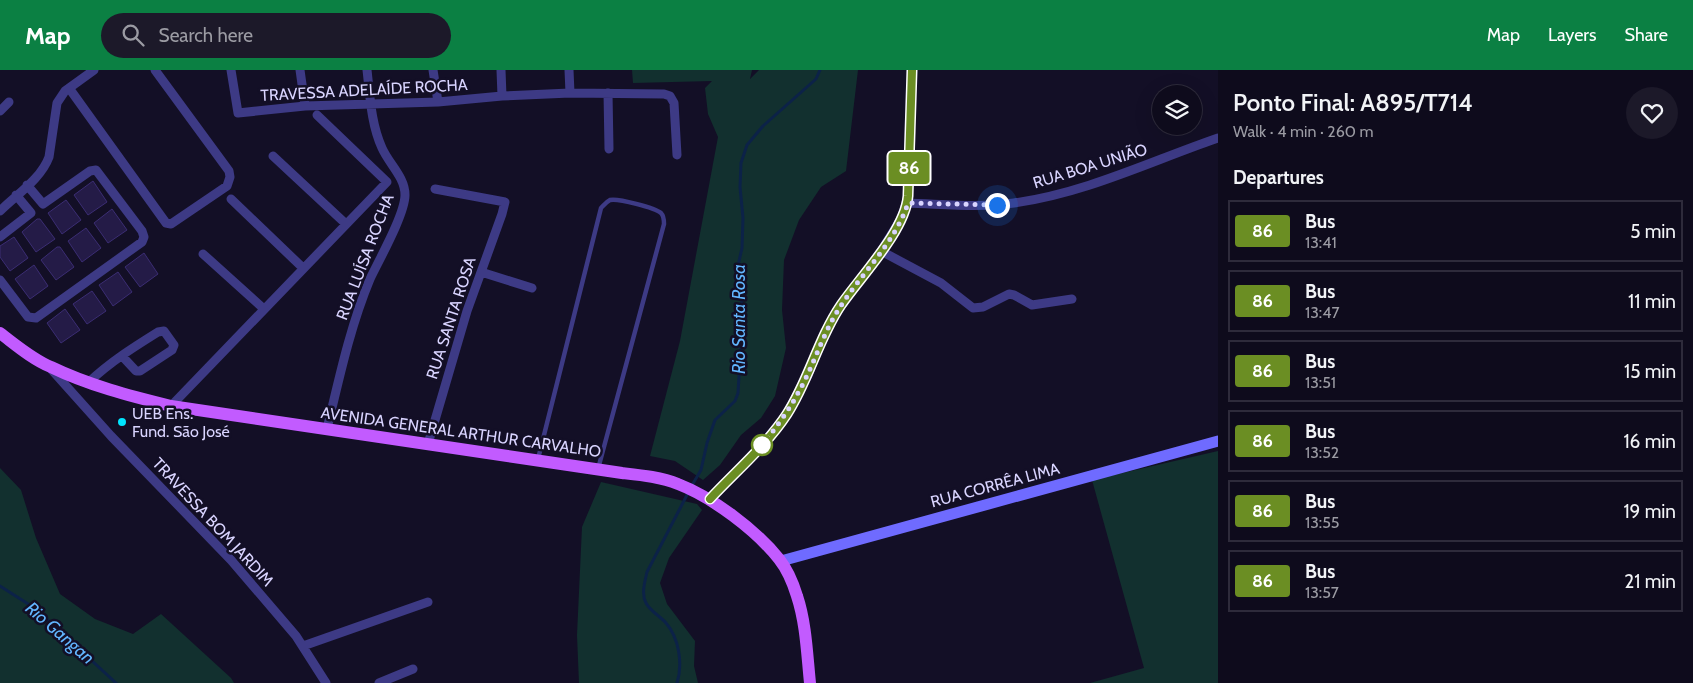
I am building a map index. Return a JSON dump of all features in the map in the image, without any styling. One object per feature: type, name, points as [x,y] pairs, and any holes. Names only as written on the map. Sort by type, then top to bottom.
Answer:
[{"type":"main road","name":"AVENIDA GENERAL ARTHUR CARVALHO","points":[[0,333],[22,350],[50,367],[89,382],[171,406],[652,477],[678,484],[705,496],[766,544],[781,561],[791,579],[802,614],[810,683]]},
{"type":"street","points":[[0,210],[47,163],[56,103],[69,88],[94,70]]},
{"type":"street","points":[[69,88],[166,223],[171,224],[227,186],[230,177],[229,171],[156,70]]},
{"type":"street","name":"TRAVESSA ADELAÍDE ROCHA","points":[[231,70],[238,113],[305,106],[438,102],[502,96],[570,93],[664,94],[673,99],[675,108],[677,155]]},
{"type":"street","points":[[300,70],[305,106]]},
{"type":"street","name":"RUA LUÍSA ROCHA","points":[[327,429],[342,364],[352,331],[370,280],[405,202],[404,186],[382,150],[370,104],[367,70]]},
{"type":"street","points":[[433,70],[438,102]]},
{"type":"street","points":[[501,70],[502,96]]},
{"type":"street","points":[[569,70],[570,93]]},
{"type":"street","points":[[705,496],[762,445],[786,415],[808,374],[834,316],[897,228],[908,203],[912,70]]},
{"type":"street","points":[[608,93],[609,150]]},
{"type":"street","points":[[0,112],[9,102]]},
{"type":"street","points":[[171,406],[387,182],[317,115]]},
{"type":"street","name":"RUA BOA UNIÃO","points":[[908,203],[997,205],[1036,199],[1087,186],[1133,171],[1218,138]]},
{"type":"street","points":[[274,156],[346,224]]},
{"type":"street","points":[[0,237],[43,204],[94,170],[98,172],[142,231],[143,239],[142,242],[36,318],[28,317],[0,280]]},
{"type":"street","points":[[27,185],[43,204]]},
{"type":"street","name":"RUA SANTA ROSA","points":[[428,444],[467,311],[505,202],[435,189]]},
{"type":"street","points":[[16,195],[31,214]]},
{"type":"street","points":[[231,199],[303,268]]},
{"type":"street","points":[[881,251],[941,283],[973,308],[983,307],[1008,294],[1014,295],[1032,305],[1072,299]]},
{"type":"street","points":[[203,254],[264,309]]},
{"type":"street","points":[[481,272],[532,288]]},
{"type":"street","points":[[89,382],[106,366],[162,330],[174,345],[172,350],[140,371],[136,371],[122,356]]},
{"type":"street","name":"TRAVESSA BOM JARDIM","points":[[50,367],[110,436],[230,560],[303,646],[326,683]]},
{"type":"street","name":"RUA CORRÊA LIMA","points":[[781,561],[1218,441]]},
{"type":"street","points":[[303,646],[428,602]]},
{"type":"street","points":[[379,683],[414,669]]},
{"type":"lane","points":[[537,460],[601,208],[611,200],[619,200],[658,211],[663,216],[664,224],[598,469]]},
{"type":"green space","points":[[632,70],[752,70],[750,79],[759,70],[858,70],[846,171],[821,187],[799,220],[784,260],[782,310],[786,348],[775,396],[761,418],[741,435],[720,465],[703,480],[675,461],[650,456],[680,341],[718,137],[708,114],[705,88],[712,81],[633,83]]},
{"type":"green space","points":[[1218,451],[1218,683],[1090,683],[1144,668],[1092,480]]},
{"type":"green space","points":[[0,468],[21,490],[36,538],[60,594],[95,619],[133,634],[161,614],[231,678],[234,683],[0,683]]},
{"type":"green space","points":[[601,482],[697,504],[702,510],[669,558],[660,583],[667,604],[695,641],[694,666],[698,683],[579,683],[577,635],[582,527]]},
{"type":"building","points":[[93,181],[107,202],[88,215],[74,195]]},
{"type":"building","points":[[66,200],[81,220],[62,234],[48,213]]},
{"type":"building","points":[[112,209],[127,230],[108,243],[94,223]]},
{"type":"building","points":[[37,219],[40,219],[55,239],[36,252],[22,232]]},
{"type":"building","points":[[86,228],[101,248],[82,262],[68,241]]},
{"type":"building","points":[[14,237],[28,258],[10,271],[0,257],[0,246]]},
{"type":"building","points":[[57,247],[60,247],[74,267],[56,280],[41,260]]},
{"type":"building","points":[[144,253],[158,274],[140,287],[125,267]]},
{"type":"building","points":[[34,265],[48,286],[30,299],[15,279]]},
{"type":"building","points":[[118,272],[132,292],[113,306],[99,285]]},
{"type":"building","points":[[92,291],[106,311],[87,324],[73,304]]},
{"type":"building","points":[[65,309],[80,330],[61,343],[47,323]]},
{"type":"waterway","name":"Rio Santa Rosa","points":[[691,487],[701,470],[707,443],[715,420],[735,401],[738,393],[743,307],[737,270],[742,248],[741,163],[747,145],[763,126],[816,79],[820,70]]},
{"type":"waterway","name":"Rio Santa Rosa","points":[[677,683],[680,668],[677,644],[666,623],[648,606],[645,599],[644,583],[647,572],[688,493]]},
{"type":"waterway","name":"Rio Gangan","points":[[0,586],[36,609],[116,683]]},
{"type":"bus line","name":"86","points":[[710,499],[762,445],[786,415],[808,374],[834,316],[897,228],[908,203],[912,70]]},
{"type":"place","name":"UEB Ens. Fund. São José","points":[[122,422]]},
{"type":"route","points":[[762,445],[786,415],[808,374],[834,316],[897,228],[908,203],[997,205]]}]
